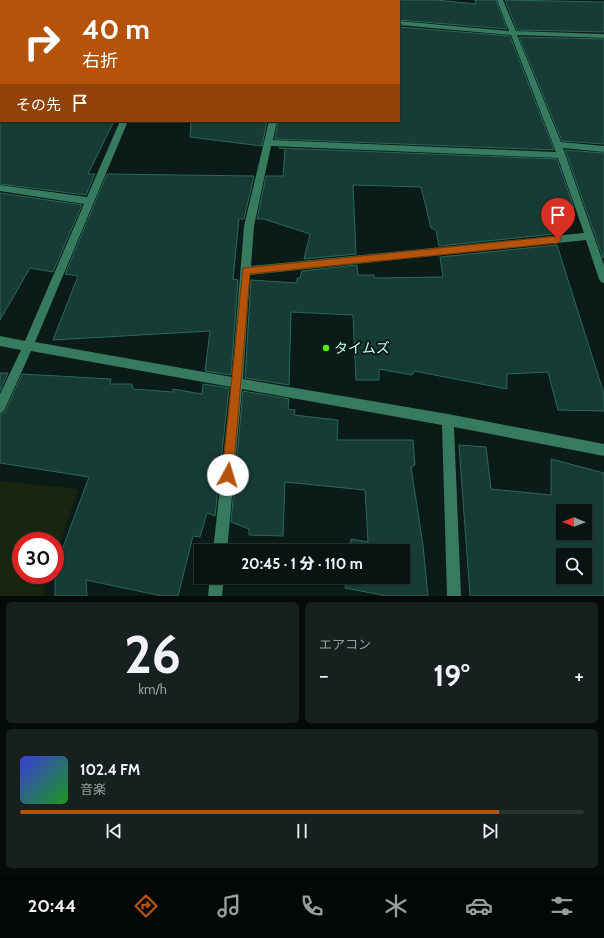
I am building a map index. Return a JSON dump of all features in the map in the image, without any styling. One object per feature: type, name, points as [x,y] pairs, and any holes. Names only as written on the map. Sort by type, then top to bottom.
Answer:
[{"type":"street","points":[[500,0],[562,155],[604,279]]},
{"type":"street","points":[[400,23],[514,33],[604,36]]},
{"type":"street","points":[[0,407],[28,346],[124,122]]},
{"type":"street","points":[[221,544],[237,382],[249,226],[273,122]]},
{"type":"street","points":[[268,143],[562,155]]},
{"type":"street","points":[[558,145],[604,149]]},
{"type":"street","points":[[0,188],[89,201]]},
{"type":"street","points":[[246,271],[589,236]]},
{"type":"street","points":[[0,341],[448,420],[604,450]]},
{"type":"street","points":[[448,420],[454,596]]},
{"type":"street","points":[[215,596],[216,584]]},
{"type":"green space","points":[[0,481],[78,489],[64,532],[12,532],[12,584],[46,584],[42,596],[0,596]]},
{"type":"building","points":[[400,0],[436,0],[476,4],[475,0],[496,0],[507,29],[400,20]]},
{"type":"building","points":[[505,0],[604,2],[604,32],[517,30]]},
{"type":"building","points":[[400,27],[510,36],[554,150],[275,139],[278,122],[400,122]]},
{"type":"building","points":[[519,37],[604,39],[604,144],[562,141]]},
{"type":"building","points":[[0,122],[114,122],[88,174],[95,174],[86,195],[0,184]]},
{"type":"building","points":[[191,122],[267,122],[262,146],[190,137]]},
{"type":"building","points":[[279,148],[557,159],[574,208],[548,216],[554,234],[439,246],[436,230],[431,228],[421,187],[353,185],[356,254],[304,259],[310,234],[264,219],[257,219],[266,176],[283,176],[285,149]]},
{"type":"building","points":[[565,150],[604,153],[604,258],[603,258]]},
{"type":"building","points":[[107,174],[254,176],[244,219],[239,219],[233,279],[238,280],[231,375],[205,371],[210,331],[53,340],[78,276],[65,274]]},
{"type":"building","points":[[0,193],[82,205],[53,272],[30,268],[0,320]]},
{"type":"building","points":[[557,245],[604,394],[604,411],[558,410],[548,372],[507,374],[507,389],[414,371],[412,375],[379,369],[379,380],[356,380],[353,315],[291,312],[289,385],[245,378],[251,280],[297,283],[297,278],[300,278],[302,271],[357,265],[358,275],[374,275],[374,278],[443,277],[440,257]]},
{"type":"building","points":[[0,373],[8,373],[0,391]]},
{"type":"building","points":[[22,374],[111,379],[110,384],[132,384],[133,389],[173,392],[173,389],[202,394],[203,384],[229,388],[215,516],[207,513],[200,537],[193,536],[178,596],[162,596],[86,580],[87,596],[55,596],[55,584],[64,584],[64,545],[89,477],[0,463],[0,414],[5,412]]},
{"type":"building","points":[[243,391],[289,399],[288,409],[295,410],[294,415],[338,420],[337,440],[413,440],[415,465],[411,467],[423,545],[428,596],[387,596],[345,588],[346,584],[410,584],[410,544],[350,544],[351,539],[368,542],[365,490],[285,482],[283,536],[249,535],[249,529],[231,522]]},
{"type":"building","points":[[459,445],[486,447],[491,489],[551,495],[551,459],[604,473],[604,596],[470,596]]},
{"type":"place","name":"タイムズ","points":[[326,348]]},
{"type":"route","points":[[228,475],[246,271],[558,239]]}]
